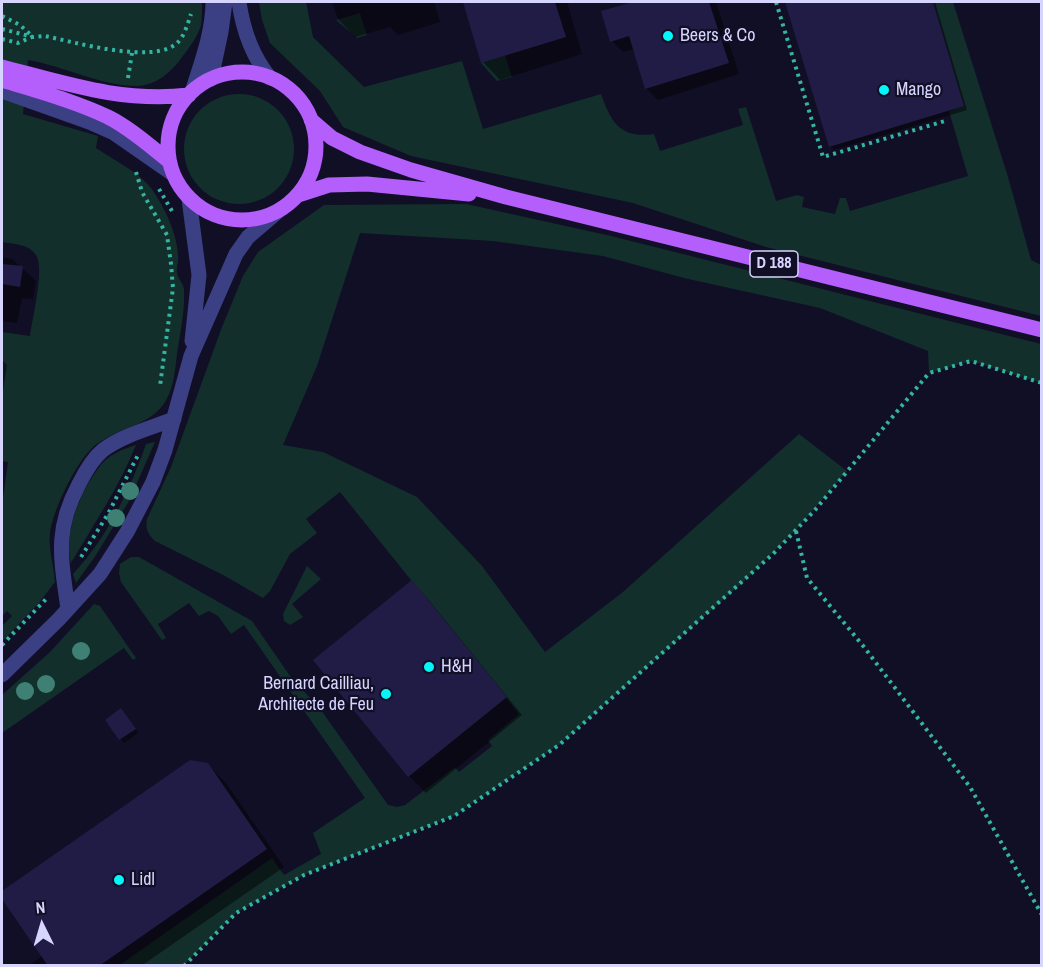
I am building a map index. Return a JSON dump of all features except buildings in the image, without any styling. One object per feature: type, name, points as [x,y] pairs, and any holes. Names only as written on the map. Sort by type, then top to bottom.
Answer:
[{"type":"main road","points":[[2,67],[109,94],[166,98],[191,92],[211,79],[230,73],[250,73],[270,78],[288,88],[301,102],[311,120],[316,139],[315,159],[309,179],[298,195],[282,208],[264,217],[244,220],[224,218],[205,211],[189,199],[171,168],[150,146],[110,119],[74,102],[2,80]]},
{"type":"main road","points":[[171,168],[168,140],[173,119],[191,92]]},
{"type":"main road","name":"D 188","points":[[311,120],[332,138],[360,152],[411,170],[506,197],[1041,330]]},
{"type":"main road","name":"D 188","points":[[298,195],[329,185],[367,184],[506,197]]},
{"type":"street","points":[[191,92],[206,48],[213,15],[213,2]]},
{"type":"street","points":[[211,79],[225,2]]},
{"type":"street","points":[[239,2],[248,40],[258,63],[270,78]]},
{"type":"street","points":[[2,91],[114,133],[171,168]]},
{"type":"street","points":[[189,199],[199,275],[191,356]]},
{"type":"street","points":[[2,675],[100,574],[127,532],[153,482],[174,419],[191,356],[236,254],[248,237],[282,208]]},
{"type":"street","points":[[68,609],[60,545],[62,526],[67,509],[84,474],[94,458],[103,450],[174,419]]},
{"type":"path","points":[[776,2],[823,157],[945,121]]},
{"type":"path","points":[[2,39],[18,43],[33,37],[45,36],[132,53],[159,52],[177,44],[192,8]]},
{"type":"path","points":[[2,16],[20,26],[33,37]]},
{"type":"path","points":[[2,29],[33,37]]},
{"type":"path","points":[[143,173],[136,165],[142,192],[167,235],[173,288],[158,396]]},
{"type":"path","points":[[151,181],[159,189],[172,212]]},
{"type":"path","points":[[173,288],[182,282]]},
{"type":"path","points":[[184,966],[236,913],[304,875],[454,816],[559,745],[742,583],[796,530],[929,373],[971,361],[1041,383]]},
{"type":"path","points":[[2,645],[64,580],[108,514],[134,464],[148,430]]},
{"type":"path","points":[[796,530],[807,578],[864,647],[970,787],[1041,915]]},
{"type":"green space","points":[[2,2],[202,2],[201,25],[193,42],[173,68],[150,84],[137,86],[109,83],[28,60],[23,114],[98,136],[96,148],[146,182],[161,203],[172,229],[178,255],[177,273],[184,288],[184,298],[175,373],[168,397],[154,414],[93,447],[79,464],[52,522],[50,545],[55,582],[38,604],[2,642],[2,623],[3,625],[12,616],[7,611],[2,616],[2,505],[8,462],[2,461],[2,332],[30,336],[39,271],[33,251],[20,245],[2,242]]},
{"type":"green space","points":[[259,2],[306,2],[313,37],[364,87],[462,61],[483,129],[601,94],[609,113],[618,126],[633,134],[654,134],[660,151],[743,125],[738,109],[746,107],[776,201],[797,195],[804,197],[802,207],[835,214],[840,198],[846,198],[850,211],[968,176],[949,111],[964,105],[933,2],[953,2],[1008,177],[1031,260],[1041,265],[1041,316],[766,247],[633,203],[411,156],[343,127],[320,91],[270,43]]},
{"type":"green space","points":[[360,13],[367,35],[357,38],[336,20]]},
{"type":"green space","points":[[505,55],[512,77],[497,81],[481,63]]},
{"type":"green space","points":[[239,94],[260,99],[278,110],[289,128],[294,149],[289,170],[278,188],[260,199],[239,204],[218,199],[200,188],[189,170],[184,149],[189,128],[200,110],[218,99]]},
{"type":"green space","points":[[466,204],[611,236],[1041,344],[1041,383],[971,361],[929,373],[928,351],[820,308],[684,278],[603,256],[493,241],[360,233],[317,366],[283,445],[323,452],[417,497],[482,566],[545,652],[623,592],[799,434],[847,471],[796,530],[742,583],[559,745],[454,816],[304,875],[236,913],[184,965],[118,966],[272,858],[284,875],[321,854],[313,833],[365,798],[244,625],[231,634],[218,616],[209,611],[199,616],[189,603],[158,624],[166,638],[162,640],[121,582],[120,564],[131,557],[139,557],[252,621],[290,676],[321,710],[388,805],[397,807],[405,805],[455,767],[459,772],[492,746],[488,740],[519,714],[340,492],[306,519],[317,533],[290,554],[270,591],[263,598],[155,541],[146,526],[147,519],[171,467],[222,327],[243,276],[258,252],[324,205]]},
{"type":"green space","points":[[155,442],[129,501],[76,583],[73,574],[96,545],[116,513],[133,479],[146,444]]},
{"type":"green space","points":[[136,445],[114,491],[71,563],[69,539],[75,512],[86,487],[107,459]]},
{"type":"green space","points":[[307,566],[321,579],[292,604],[303,617],[290,625],[284,621],[283,614]]},
{"type":"green space","points":[[94,604],[100,606],[136,658],[133,660],[124,648],[2,733],[2,695],[50,652]]},
{"type":"place","name":"Beers & Co","points":[[668,36]]},
{"type":"place","name":"Mango","points":[[884,90]]},
{"type":"place","name":"H&H","points":[[429,667]]},
{"type":"place","name":"Bernard Cailliau, Architecte de Feu","points":[[386,694]]},
{"type":"place","name":"Lidl","points":[[119,880]]}]
